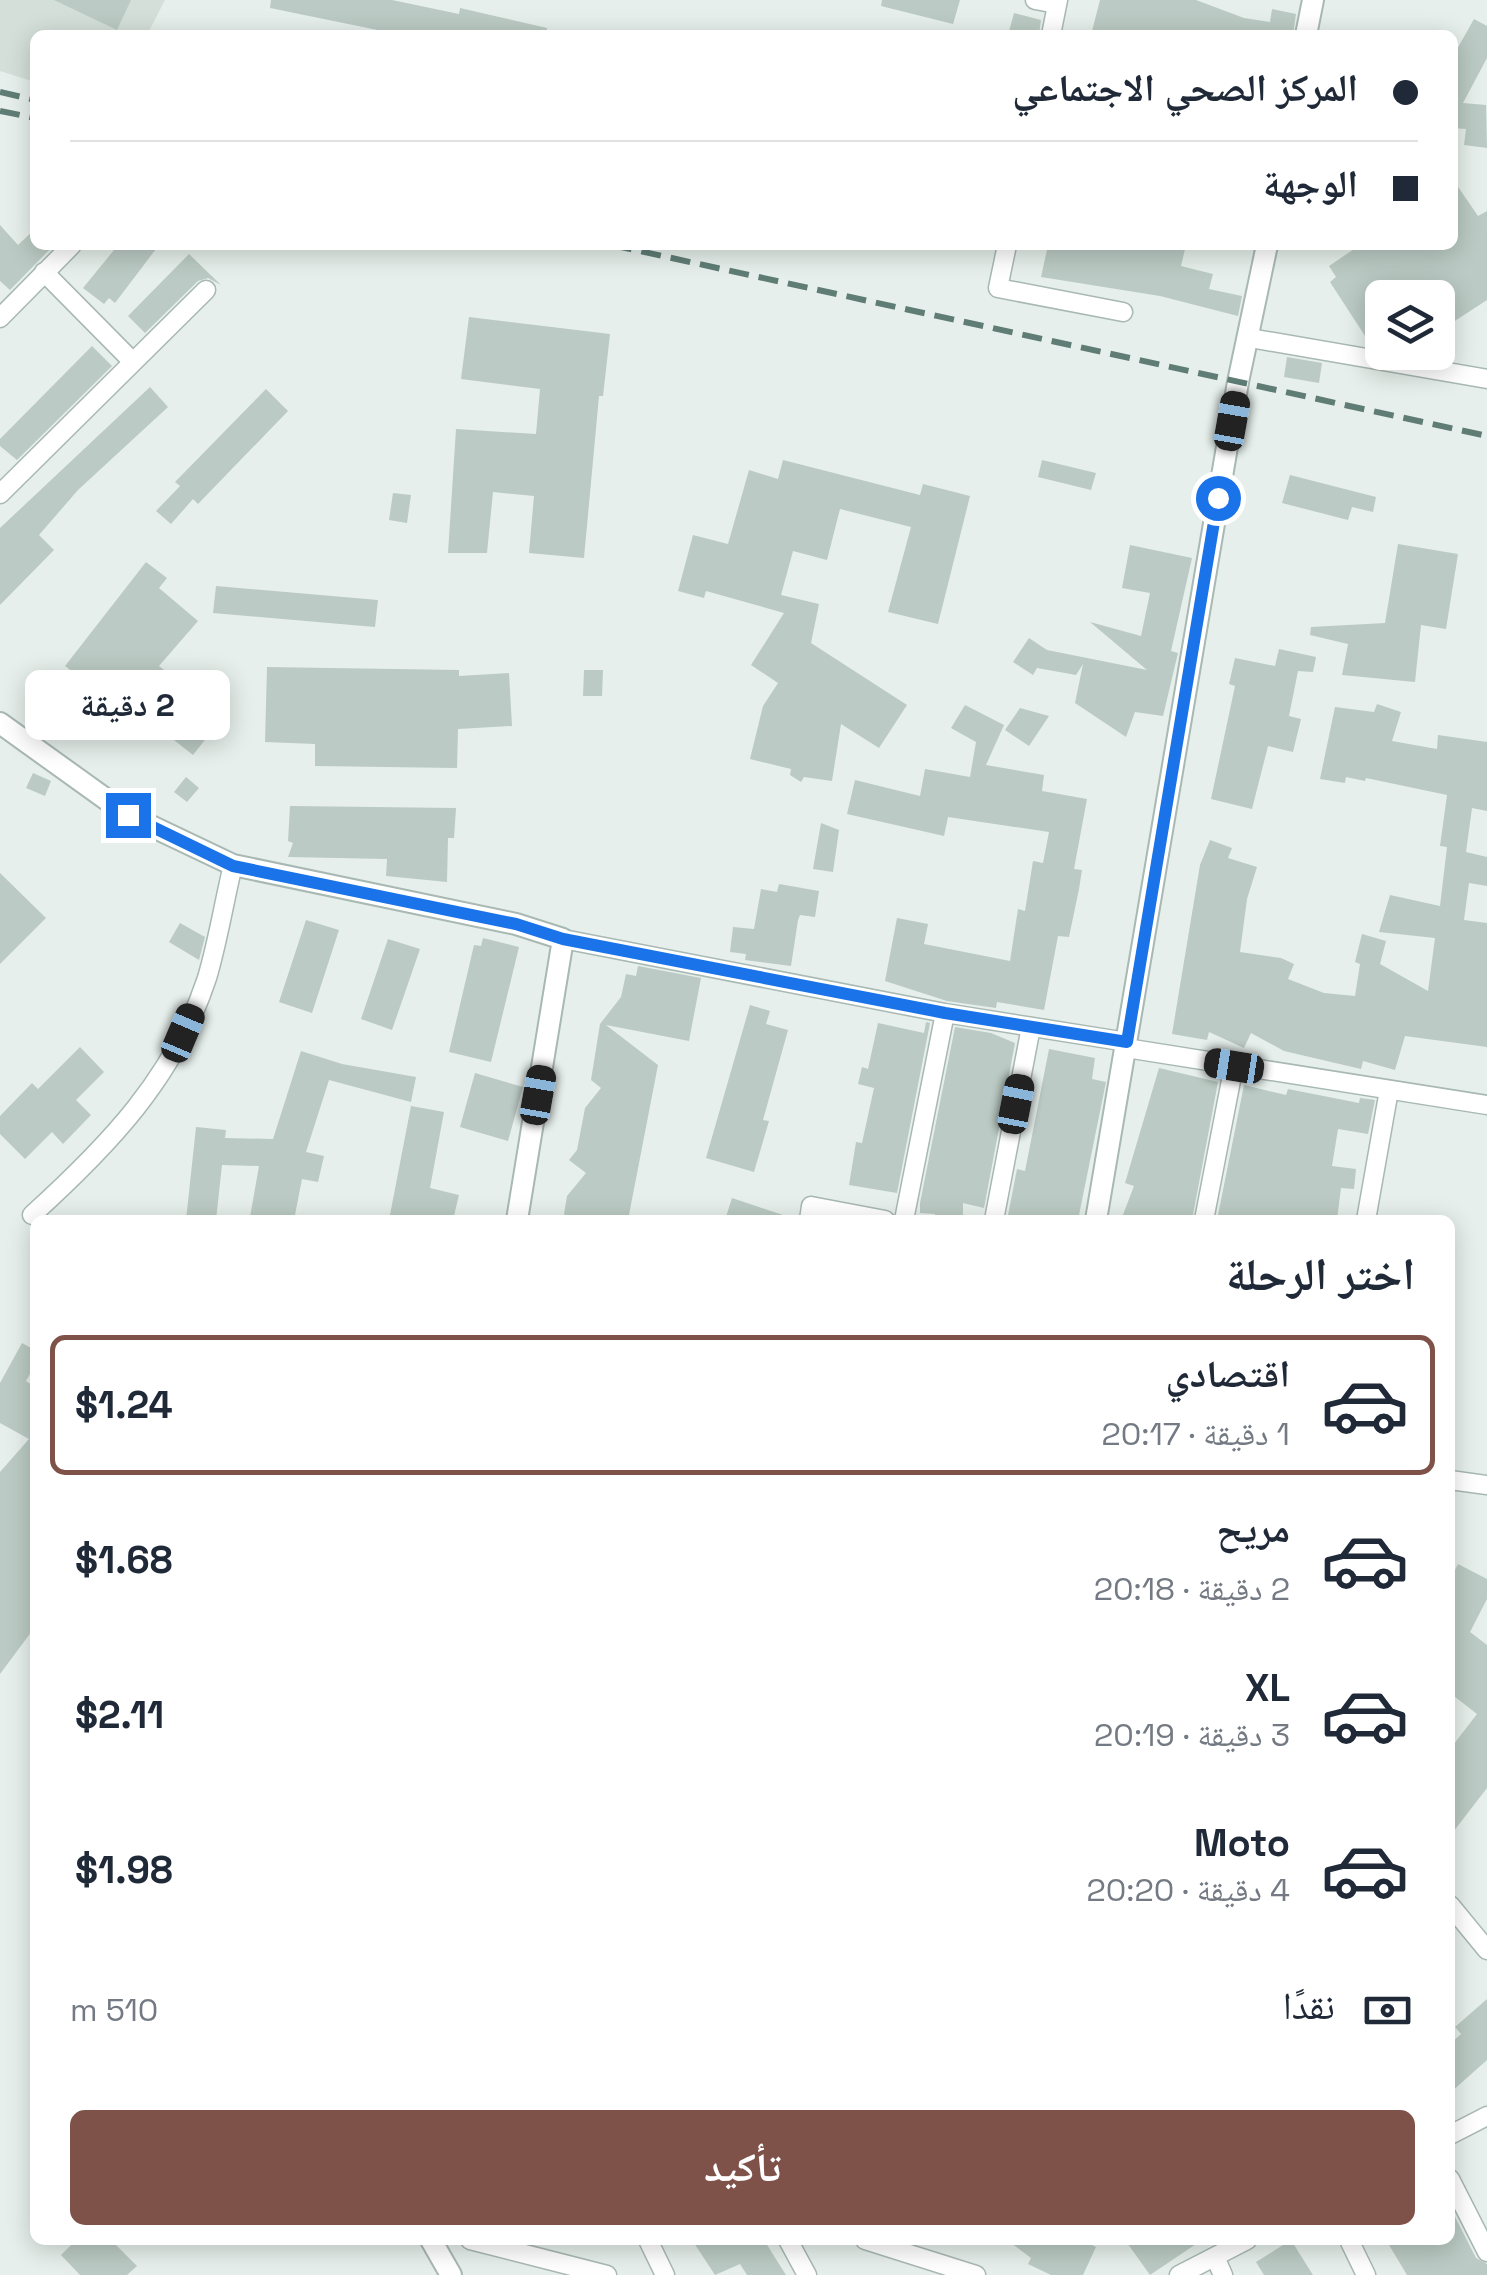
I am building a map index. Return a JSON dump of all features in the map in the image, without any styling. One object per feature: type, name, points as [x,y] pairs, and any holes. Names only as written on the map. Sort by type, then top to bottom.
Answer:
[{"type":"street","points":[[1035,0],[1058,2],[1052,30]]},
{"type":"street","points":[[1307,30],[1313,0]]},
{"type":"street","points":[[0,318],[67,250]]},
{"type":"street","points":[[1006,250],[998,288],[1123,312]]},
{"type":"street","points":[[1097,1215],[1238,382],[1266,250]]},
{"type":"street","points":[[44,272],[133,362]]},
{"type":"street","points":[[0,494],[206,290]]},
{"type":"street","points":[[1250,338],[1487,379]]},
{"type":"street","points":[[0,723],[128,815],[233,866],[516,924],[563,939],[945,1013],[1234,1066],[1487,1105]]},
{"type":"street","points":[[32,1215],[106,1148],[171,1061],[206,978],[233,866]]},
{"type":"street","points":[[519,1215],[563,939]]},
{"type":"street","points":[[905,1215],[945,1013]]},
{"type":"street","points":[[995,1215],[1031,1028]]},
{"type":"street","points":[[1205,1215],[1234,1066]]},
{"type":"street","points":[[1367,1215],[1389,1090]]},
{"type":"street","points":[[809,1215],[811,1206],[858,1215]]},
{"type":"street","points":[[1455,1481],[1487,1485]]},
{"type":"street","points":[[1455,1917],[1487,1950]]},
{"type":"street","points":[[1455,2132],[1487,2116]]},
{"type":"street","points":[[1455,2189],[1487,2252]]},
{"type":"street","points":[[434,2245],[451,2275]]},
{"type":"street","points":[[490,2245],[607,2275]]},
{"type":"street","points":[[650,2245],[664,2275]]},
{"type":"street","points":[[791,2245],[806,2275]]},
{"type":"street","points":[[879,2245],[976,2275]]},
{"type":"street","points":[[912,2245],[934,2265]]},
{"type":"street","points":[[1179,2275],[1237,2245]]},
{"type":"street","points":[[1351,2245],[1366,2275]]},
{"type":"street","points":[[1214,2256],[1223,2275]]},
{"type":"shaded area","points":[[0,0],[165,0],[150,30],[30,30],[30,80],[0,71]]},
{"type":"building","points":[[54,0],[131,0],[117,30]]},
{"type":"building","points":[[271,0],[392,0],[459,14],[460,8],[547,28],[378,30],[270,8]]},
{"type":"building","points":[[882,0],[960,0],[953,24],[881,6]]},
{"type":"building","points":[[1100,0],[1196,0],[1244,18],[1270,22],[1272,9],[1296,14],[1294,30],[1092,30]]},
{"type":"building","points":[[1014,13],[1041,20],[1040,30],[1009,30]]},
{"type":"building","points":[[1474,19],[1487,26],[1487,58],[1463,103],[1486,105],[1487,148],[1464,145],[1466,129],[1458,128],[1458,47]]},
{"type":"building","points":[[1458,187],[1478,216],[1487,211],[1487,300],[1455,321],[1455,280],[1365,280],[1365,336],[1330,282],[1336,277],[1329,266],[1353,250],[1458,250]]},
{"type":"building","points":[[0,225],[18,245],[30,234],[30,250],[49,250],[10,290],[0,281]]},
{"type":"building","points":[[114,250],[155,250],[115,303],[109,298],[104,304],[83,288]]},
{"type":"building","points":[[1047,250],[1185,250],[1181,266],[1213,274],[1209,289],[1242,296],[1238,316],[1160,296],[1041,277]]},
{"type":"building","points":[[189,254],[221,285],[208,278],[198,281],[145,333],[128,316]]},
{"type":"building","points":[[469,317],[610,334],[603,396],[599,396],[584,558],[529,553],[534,496],[493,492],[487,553],[448,553],[456,429],[536,434],[540,389],[461,379]]},
{"type":"building","points":[[92,346],[112,366],[17,460],[0,446],[0,439]]},
{"type":"building","points":[[1287,357],[1322,363],[1319,383],[1284,377]]},
{"type":"building","points":[[150,387],[168,407],[78,490],[39,535],[54,550],[0,605],[0,528]]},
{"type":"building","points":[[266,389],[288,411],[198,504],[193,499],[171,524],[156,511],[180,486],[175,482]]},
{"type":"building","points":[[783,460],[920,495],[923,484],[970,496],[938,624],[888,612],[911,527],[840,509],[827,560],[793,551],[781,595],[819,604],[811,643],[907,705],[879,748],[841,724],[832,781],[804,777],[801,782],[790,775],[791,769],[750,759],[763,706],[778,683],[751,665],[784,613],[706,591],[704,598],[678,591],[693,535],[728,544],[749,470],[778,479]]},
{"type":"building","points":[[1042,460],[1096,473],[1091,490],[1038,477]]},
{"type":"building","points":[[1290,475],[1376,497],[1373,512],[1352,507],[1348,520],[1282,503]]},
{"type":"building","points":[[393,493],[411,495],[407,523],[389,520]]},
{"type":"building","points":[[1398,544],[1458,554],[1446,629],[1421,625],[1415,682],[1342,675],[1348,644],[1310,635],[1311,627],[1385,623]]},
{"type":"building","points":[[1130,545],[1192,558],[1171,651],[1178,653],[1163,716],[1135,712],[1126,737],[1075,703],[1083,664],[1076,675],[1037,668],[1033,675],[1013,662],[1029,638],[1047,650],[1147,670],[1090,622],[1141,636],[1150,593],[1122,588]]},
{"type":"building","points":[[146,562],[167,578],[159,588],[198,621],[159,666],[223,717],[193,755],[160,729],[173,712],[142,688],[123,711],[65,666]]},
{"type":"building","points":[[216,586],[378,600],[375,627],[213,613]]},
{"type":"building","points":[[1279,649],[1316,657],[1313,672],[1298,671],[1289,716],[1301,719],[1293,752],[1268,746],[1252,809],[1211,799],[1235,686],[1229,684],[1235,658],[1275,666]]},
{"type":"building","points":[[267,667],[459,670],[459,676],[509,673],[512,726],[458,729],[457,768],[315,766],[315,744],[265,742]]},
{"type":"building","points":[[584,670],[603,670],[602,696],[583,696]]},
{"type":"building","points":[[1377,704],[1401,712],[1392,741],[1437,749],[1438,735],[1487,742],[1487,811],[1472,808],[1466,852],[1487,857],[1487,886],[1469,883],[1464,920],[1487,923],[1487,1047],[1405,1036],[1395,1070],[1363,1061],[1361,1069],[1284,1051],[1251,1033],[1244,1048],[1209,1032],[1207,1040],[1172,1034],[1200,865],[1210,840],[1232,848],[1228,858],[1257,867],[1247,899],[1240,952],[1281,958],[1294,964],[1288,979],[1324,993],[1355,996],[1360,964],[1355,962],[1362,934],[1386,941],[1380,964],[1428,991],[1435,938],[1379,932],[1390,895],[1440,906],[1447,847],[1440,846],[1447,795],[1366,778],[1365,781],[1346,777],[1345,783],[1320,779],[1335,707],[1374,712]]},
{"type":"building","points":[[965,705],[1004,725],[986,765],[1044,775],[1042,791],[1087,799],[1074,869],[1082,870],[1079,889],[1069,937],[1058,936],[1044,1010],[997,1002],[996,1008],[947,1001],[885,981],[897,918],[928,924],[924,944],[1010,961],[1018,909],[1025,911],[1033,861],[1043,863],[1049,832],[948,817],[944,836],[847,814],[855,780],[920,796],[925,769],[970,777],[976,742],[951,728]]},
{"type":"building","points":[[1020,708],[1049,716],[1029,746],[1005,730]]},
{"type":"building","points":[[33,773],[51,781],[45,796],[26,788]]},
{"type":"building","points":[[186,777],[199,788],[187,802],[174,792]]},
{"type":"building","points":[[290,806],[456,808],[454,838],[448,838],[447,882],[386,876],[387,859],[288,857],[293,843],[288,841]]},
{"type":"building","points":[[821,823],[839,830],[833,872],[813,869]]},
{"type":"building","points":[[0,873],[46,918],[0,964]]},
{"type":"building","points":[[779,884],[819,891],[815,917],[800,915],[798,920],[791,966],[745,960],[746,954],[730,952],[733,927],[754,929],[761,889],[777,892]]},
{"type":"building","points":[[306,920],[339,930],[312,1013],[279,1002]]},
{"type":"building","points":[[180,923],[205,937],[199,960],[169,942]]},
{"type":"building","points":[[483,938],[519,947],[491,1062],[449,1052],[474,945],[481,946]]},
{"type":"building","points":[[388,939],[420,949],[392,1030],[361,1019]]},
{"type":"building","points":[[638,966],[701,978],[689,1041],[606,1025],[658,1065],[629,1215],[565,1215],[567,1196],[586,1173],[569,1160],[577,1150],[585,1108],[601,1088],[591,1080],[600,1024],[621,997],[626,974],[636,976]]},
{"type":"building","points":[[750,1005],[770,1011],[766,1024],[788,1030],[763,1120],[769,1121],[754,1172],[706,1158]]},
{"type":"building","points":[[926,1022],[930,1023],[897,1193],[849,1185],[856,1142],[862,1143],[874,1088],[858,1084],[862,1067],[868,1069],[878,1023],[924,1033]]},
{"type":"building","points":[[955,1027],[991,1033],[1015,1043],[984,1208],[963,1203],[963,1215],[935,1215],[920,1213]]},
{"type":"building","points":[[80,1047],[104,1072],[76,1100],[91,1115],[63,1144],[52,1132],[25,1159],[0,1134],[0,1116],[32,1083],[38,1089]]},
{"type":"building","points":[[1049,1049],[1095,1058],[1092,1079],[1106,1082],[1079,1215],[1008,1215],[1017,1169],[1025,1171]]},
{"type":"building","points":[[301,1051],[342,1064],[416,1077],[411,1102],[329,1080],[306,1152],[324,1156],[318,1182],[302,1179],[295,1215],[250,1215],[259,1166],[222,1165],[217,1215],[187,1215],[196,1127],[226,1130],[225,1138],[273,1139]]},
{"type":"building","points":[[1159,1068],[1218,1082],[1193,1215],[1123,1215],[1134,1186],[1125,1183]]},
{"type":"building","points":[[475,1073],[523,1087],[508,1141],[460,1127]]},
{"type":"building","points":[[1244,1085],[1286,1095],[1288,1089],[1359,1103],[1360,1098],[1375,1100],[1368,1134],[1338,1129],[1332,1166],[1356,1169],[1354,1189],[1341,1188],[1338,1215],[1218,1215]]},
{"type":"building","points":[[411,1106],[444,1112],[430,1188],[459,1195],[454,1215],[390,1215]]},
{"type":"building","points":[[732,1198],[783,1215],[727,1215]]},
{"type":"building","points":[[22,1343],[30,1347],[30,1374],[26,1381],[30,1384],[30,1634],[0,1674],[0,1472],[29,1439],[0,1423],[0,1383]]},
{"type":"building","points":[[1458,1564],[1487,1579],[1487,1599],[1470,1632],[1487,1645],[1487,1788],[1455,1830],[1455,1743],[1477,1714],[1455,1697]]},
{"type":"building","points":[[1487,1999],[1487,2060],[1455,2089],[1455,2039],[1461,2034],[1455,2027]]},
{"type":"building","points":[[1455,2217],[1476,2258],[1487,2264],[1487,2275],[1407,2275],[1389,2245],[1455,2245]]},
{"type":"building","points":[[71,2245],[116,2245],[137,2266],[127,2275],[80,2275],[61,2255]]},
{"type":"building","points":[[695,2245],[767,2245],[786,2275],[747,2275],[740,2264],[715,2275]]},
{"type":"building","points":[[1014,2245],[1096,2247],[1083,2275],[1051,2275],[1028,2264],[1031,2258]]},
{"type":"building","points":[[1129,2245],[1195,2245],[1150,2275]]},
{"type":"building","points":[[1283,2245],[1294,2245],[1313,2275],[1264,2275],[1256,2262]]},
{"type":"railway","points":[[0,92],[30,99]]},
{"type":"railway","points":[[0,111],[30,117]]},
{"type":"railway","points":[[635,250],[1487,436]]},
{"type":"route","points":[[128,815],[233,866],[516,924],[563,939],[945,1013],[1127,1042],[1218,498]]}]
